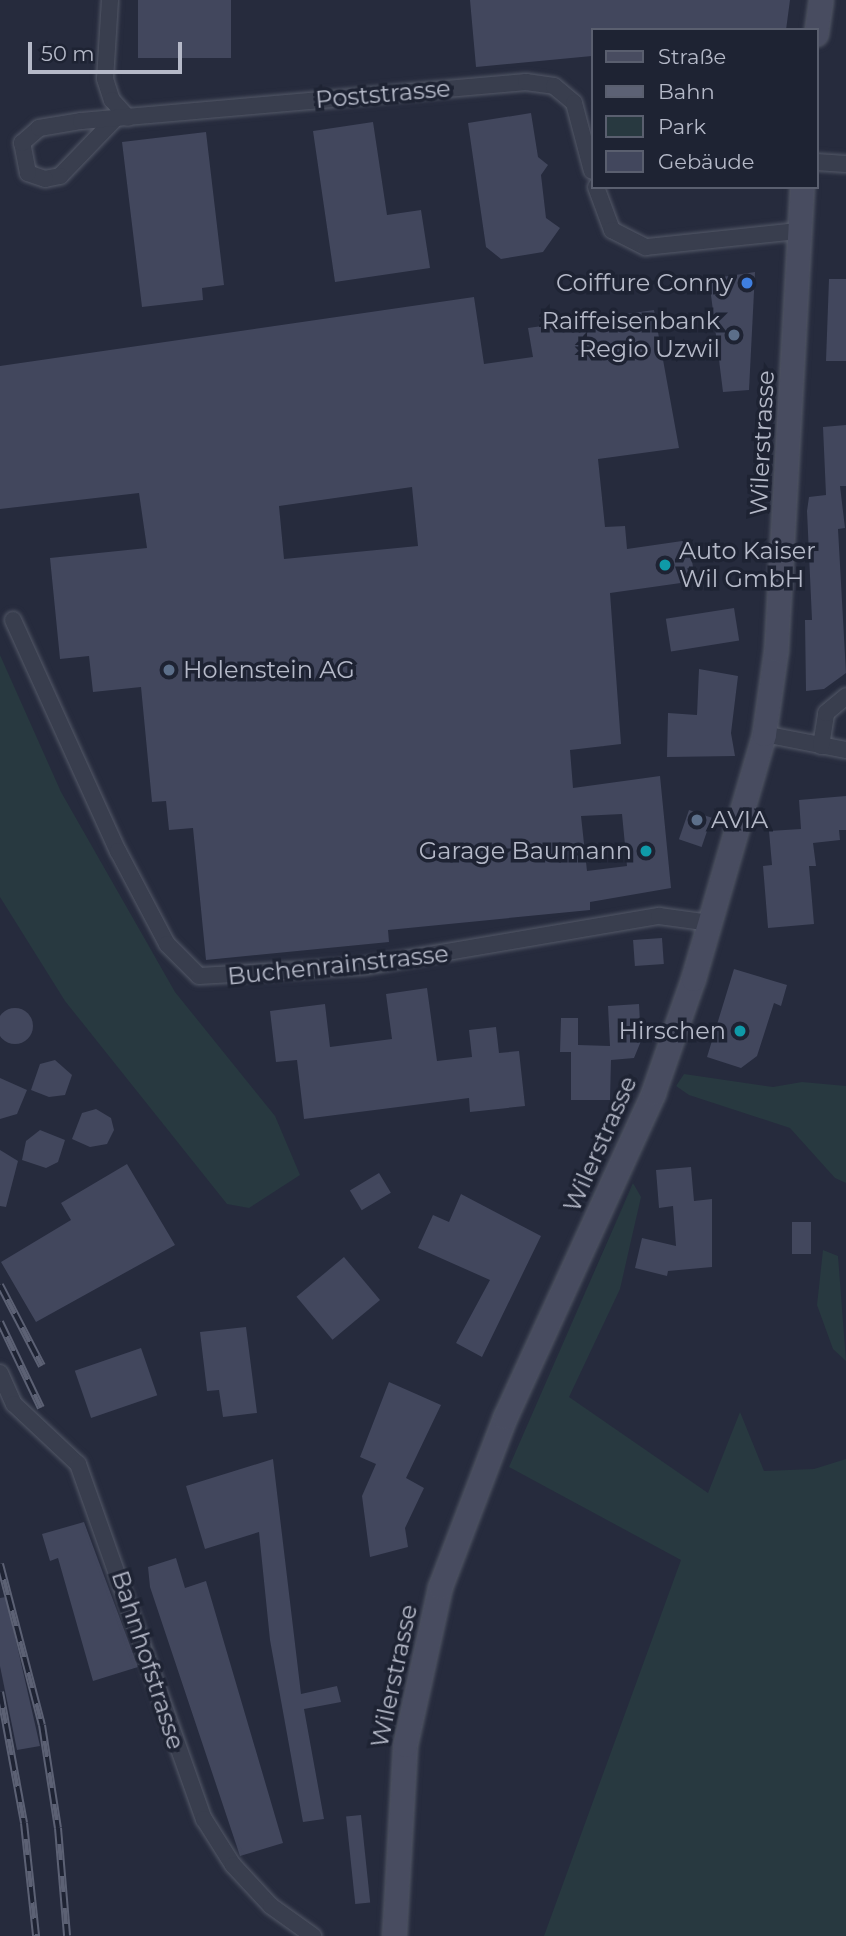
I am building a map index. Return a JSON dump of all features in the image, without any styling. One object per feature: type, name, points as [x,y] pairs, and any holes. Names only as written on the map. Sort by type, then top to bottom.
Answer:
[{"type":"main road","points":[[817,28],[821,0]]},
{"type":"main road","name":"Wilerstrasse","points":[[394,1936],[405,1745],[440,1587],[505,1417],[653,1093],[710,923],[764,734],[776,650],[802,189]]},
{"type":"street","points":[[110,0],[105,79],[122,118]]},
{"type":"street","name":"Poststrasse","points":[[122,118],[60,176],[45,179],[28,173],[22,143],[28,134],[122,118],[541,83],[573,103],[590,164]]},
{"type":"street","points":[[818,162],[846,164]]},
{"type":"street","points":[[597,189],[612,230],[646,247],[799,231]]},
{"type":"street","name":"Buchenrainstrasse","points":[[13,620],[118,851],[167,944],[199,976],[365,966],[659,916],[710,923]]},
{"type":"street","points":[[821,746],[826,713],[846,696]]},
{"type":"street","points":[[764,734],[846,750]]},
{"type":"street","name":"Bahnhofstrasse","points":[[0,1373],[14,1404],[78,1464],[204,1819],[233,1865],[271,1906],[313,1936]]},
{"type":"green space","points":[[0,655],[61,792],[175,992],[275,1116],[300,1175],[249,1208],[227,1204],[65,1001],[0,897]]},
{"type":"green space","points":[[684,1074],[773,1087],[802,1082],[846,1086],[846,1183],[835,1178],[790,1128],[689,1095],[676,1086]]},
{"type":"green space","points":[[633,1183],[641,1197],[620,1289],[569,1397],[708,1493],[740,1412],[764,1471],[814,1469],[846,1459],[846,1936],[544,1936],[681,1560],[509,1467]]},
{"type":"green space","points":[[823,1250],[838,1256],[846,1361],[833,1349],[817,1305]]},
{"type":"building","points":[[138,0],[231,0],[231,58],[138,58]]},
{"type":"building","points":[[470,0],[790,0],[786,28],[590,28],[590,56],[476,67]]},
{"type":"building","points":[[531,113],[538,157],[548,165],[541,175],[546,218],[560,228],[543,252],[501,259],[486,247],[468,123]]},
{"type":"building","points":[[373,122],[387,215],[421,210],[430,268],[335,282],[313,131]]},
{"type":"building","points":[[206,132],[224,285],[202,288],[203,300],[142,307],[122,142]]},
{"type":"building","name":"Raiffeisenbank Regio Uzwil","points":[[755,272],[749,390],[723,392],[709,279]]},
{"type":"building","points":[[829,279],[846,279],[846,361],[826,361]]},
{"type":"building","points":[[474,297],[484,364],[533,357],[528,328],[654,310],[679,448],[598,459],[605,527],[625,526],[627,549],[689,540],[695,581],[610,593],[621,744],[570,750],[573,788],[660,776],[671,888],[590,902],[590,910],[388,930],[389,942],[206,960],[193,828],[169,830],[166,801],[152,802],[141,687],[93,692],[89,656],[60,659],[50,558],[147,548],[139,493],[0,509],[0,366]],"holes":[[[412,487],[418,546],[284,559],[279,506]],[[622,814],[627,866],[587,871],[581,816]]]},
{"type":"building","points":[[846,425],[846,486],[840,486],[845,528],[838,529],[846,673],[824,689],[806,691],[805,620],[812,620],[807,511],[809,497],[826,495],[823,427]]},
{"type":"building","points":[[734,608],[739,641],[671,651],[666,619]]},
{"type":"building","points":[[699,669],[738,676],[731,733],[735,756],[667,757],[668,713],[697,715]]},
{"type":"building","points":[[846,796],[846,830],[839,830],[840,840],[813,843],[816,866],[809,866],[814,924],[768,928],[763,866],[772,865],[769,831],[801,829],[799,800]]},
{"type":"building","points":[[689,810],[712,818],[702,847],[679,839]]},
{"type":"building","points":[[662,938],[664,964],[635,966],[633,940]]},
{"type":"building","name":"Hirschen","points":[[734,969],[787,985],[781,1006],[774,1003],[757,1056],[741,1068],[707,1057]]},
{"type":"building","points":[[427,988],[437,1061],[472,1057],[469,1030],[496,1027],[499,1053],[519,1051],[525,1106],[470,1112],[469,1098],[304,1119],[297,1060],[276,1062],[270,1011],[325,1004],[330,1047],[392,1039],[386,994]]},
{"type":"building","points":[[639,1004],[641,1041],[634,1058],[611,1060],[610,1100],[571,1100],[571,1052],[560,1052],[561,1018],[578,1018],[578,1045],[610,1046],[608,1006]]},
{"type":"building","points":[[8,1009],[22,1009],[32,1019],[32,1033],[22,1043],[8,1043],[-1,1034],[-1,1018]]},
{"type":"building","points":[[55,1060],[72,1075],[65,1095],[49,1097],[31,1090],[40,1064]]},
{"type":"building","points":[[0,1078],[27,1090],[17,1114],[0,1119]]},
{"type":"building","points":[[96,1109],[111,1118],[114,1130],[107,1144],[90,1147],[72,1139],[82,1113]]},
{"type":"building","points":[[40,1130],[65,1140],[58,1162],[46,1168],[22,1160],[26,1141]]},
{"type":"building","points":[[0,1150],[18,1161],[6,1207],[0,1206]]},
{"type":"building","points":[[127,1164],[175,1245],[36,1322],[1,1262],[71,1220],[61,1203]]},
{"type":"building","points":[[691,1167],[694,1201],[712,1199],[712,1267],[668,1271],[667,1276],[635,1268],[642,1238],[676,1246],[673,1206],[659,1208],[656,1170]]},
{"type":"building","points":[[379,1173],[391,1193],[362,1210],[350,1191]]},
{"type":"building","points":[[461,1194],[541,1236],[482,1357],[456,1343],[490,1280],[418,1248],[433,1215],[449,1222]]},
{"type":"building","points":[[792,1222],[811,1222],[811,1254],[792,1254]]},
{"type":"building","points":[[344,1257],[380,1300],[333,1340],[297,1297]]},
{"type":"building","points":[[246,1327],[257,1413],[223,1417],[219,1390],[207,1391],[200,1332]]},
{"type":"building","points":[[141,1348],[157,1395],[91,1418],[75,1371]]},
{"type":"building","points":[[389,1382],[441,1405],[406,1478],[424,1488],[405,1528],[408,1547],[370,1557],[362,1496],[376,1464],[360,1457]]},
{"type":"building","points":[[273,1459],[301,1694],[337,1686],[341,1702],[304,1709],[324,1819],[303,1822],[270,1640],[259,1532],[205,1549],[186,1486]]},
{"type":"building","points":[[84,1522],[138,1667],[93,1681],[58,1558],[50,1561],[42,1534]]},
{"type":"building","points":[[176,1558],[185,1588],[206,1581],[283,1843],[240,1856],[150,1587],[148,1567]]},
{"type":"building","points":[[6,1597],[40,1746],[17,1750],[0,1666],[0,1598]]},
{"type":"building","points":[[361,1815],[370,1903],[355,1904],[346,1817]]},
{"type":"railway","points":[[0,1285],[42,1366]]},
{"type":"railway","points":[[0,1322],[41,1408]]},
{"type":"railway","points":[[0,1564],[42,1725],[58,1828],[67,1936]]},
{"type":"railway","points":[[0,1692],[24,1823],[36,1936]]},
{"type":"place","name":"Coiffure Conny","points":[[747,283]]},
{"type":"place","name":"Raiffeisenbank Regio Uzwil","points":[[734,335]]},
{"type":"place","name":"Auto Kaiser Wil GmbH","points":[[665,565]]},
{"type":"place","name":"Holenstein AG","points":[[169,670]]},
{"type":"place","name":"AVIA","points":[[697,820]]},
{"type":"place","name":"Garage Baumann","points":[[646,851]]},
{"type":"place","name":"Hirschen","points":[[740,1031]]}]
